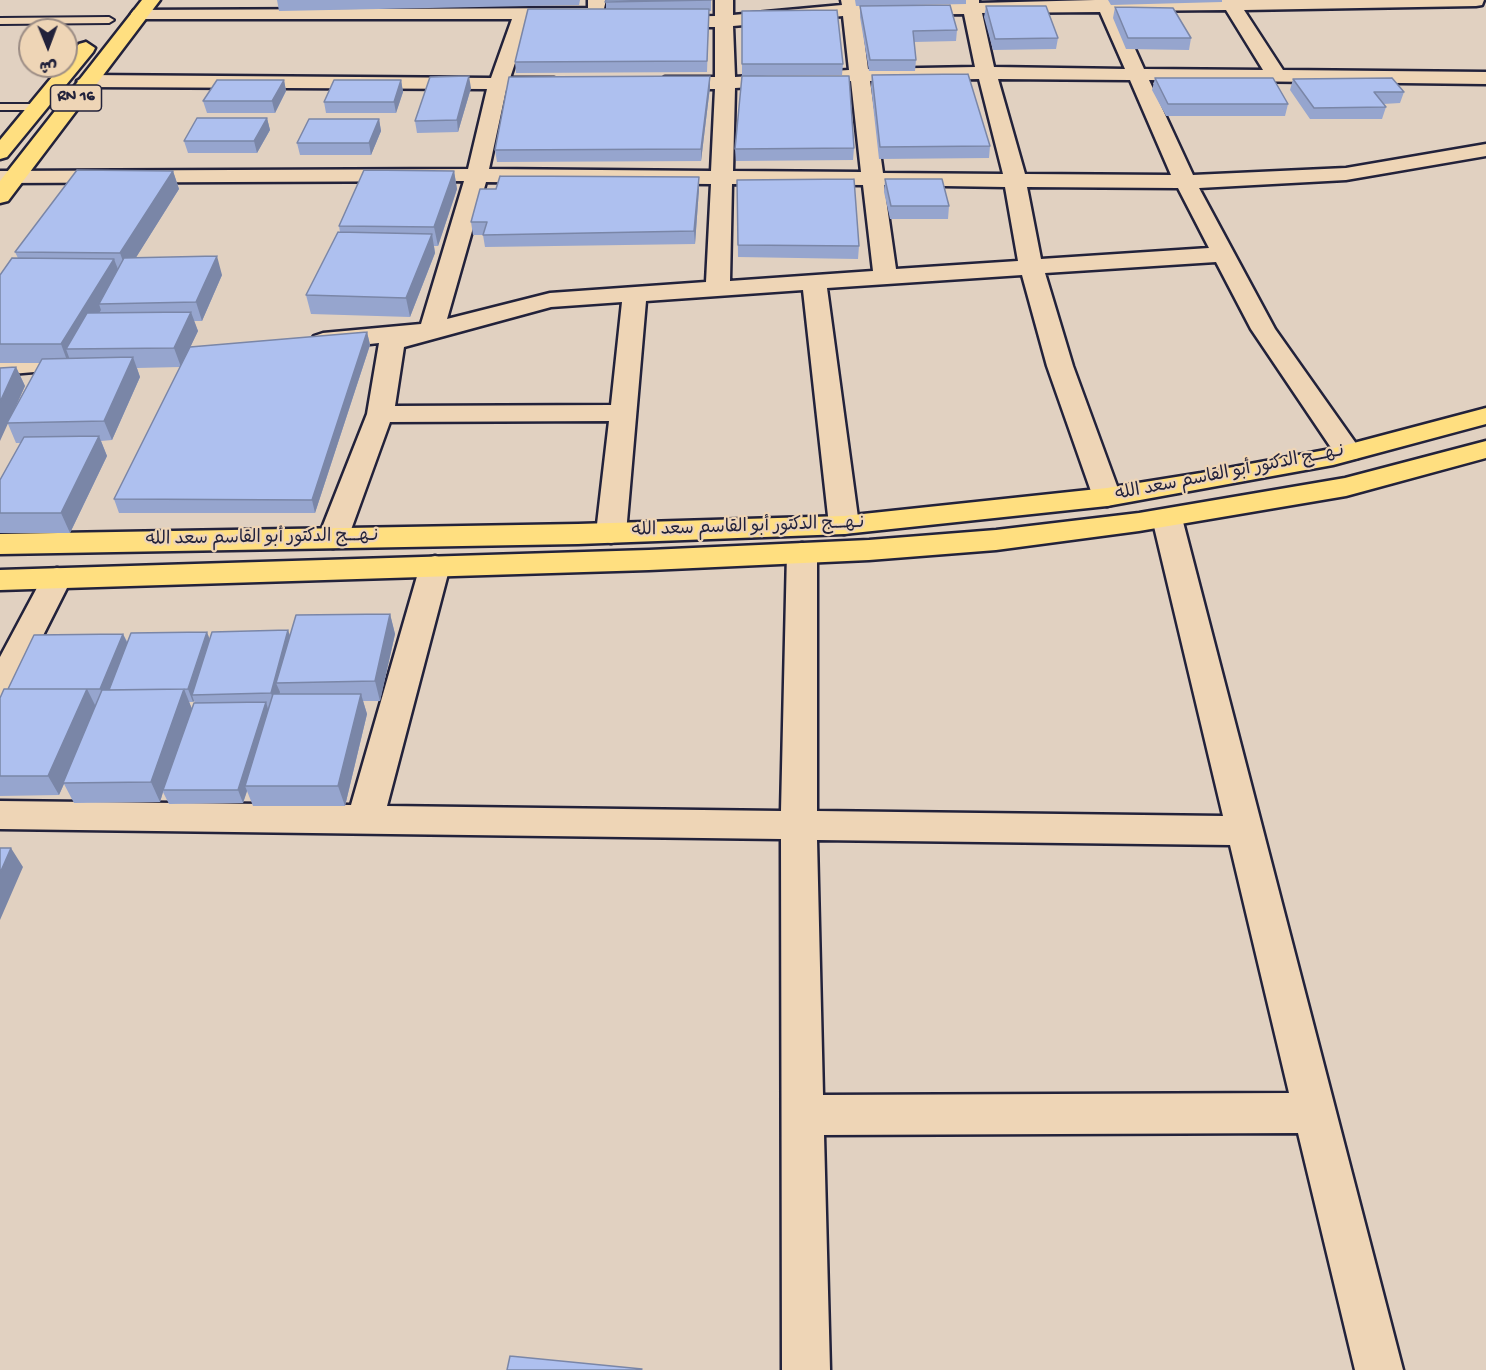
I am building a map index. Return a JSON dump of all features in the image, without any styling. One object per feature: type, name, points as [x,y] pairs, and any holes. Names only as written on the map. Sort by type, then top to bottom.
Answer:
[{"type":"main road","name":"RN 16","points":[[0,196],[7,177],[48,135],[87,81],[146,7]]},
{"type":"main road","name":"RN 16","points":[[0,153],[7,135],[38,107],[115,13]]},
{"type":"main road","points":[[7,135],[48,135]]},
{"type":"main road","name":"نـهـــج الدكتور أبو القاسم سعد الله","points":[[0,544],[611,533],[844,525],[1107,498],[1201,482],[1348,452],[1486,416]]},
{"type":"main road","name":"نـهـــج الدكتور أبو القاسم سعد الله","points":[[0,580],[802,554],[996,540],[1167,518],[1346,487],[1486,449]]},
{"type":"street","points":[[644,23],[724,10],[851,5],[1479,2]]},
{"type":"street","points":[[1230,3],[1276,75]]},
{"type":"street","points":[[971,4],[987,73],[1009,148],[1031,266],[1060,366],[1107,498]]},
{"type":"street","points":[[1106,4],[1135,74],[1185,182],[1263,329],[1348,452]]},
{"type":"street","points":[[851,5],[871,181],[885,276]]},
{"type":"street","points":[[146,7],[523,13],[600,12]]},
{"type":"street","points":[[718,288],[725,83],[724,10]]},
{"type":"street","points":[[432,331],[450,262],[477,175],[498,84],[523,13]]},
{"type":"street","points":[[641,83],[725,83],[858,75],[987,73],[1486,78]]},
{"type":"street","points":[[87,81],[570,84]]},
{"type":"street","points":[[7,177],[477,175],[871,181],[1185,182],[1346,174],[1486,150]]},
{"type":"street","points":[[333,538],[380,414],[392,342],[550,300],[1224,254]]},
{"type":"street","points":[[814,281],[844,525]]},
{"type":"street","points":[[611,533],[622,413],[632,350],[635,294]]},
{"type":"street","points":[[303,343],[432,331]]},
{"type":"street","points":[[0,367],[104,360]]},
{"type":"street","points":[[380,414],[622,413]]},
{"type":"street","points":[[1167,518],[1379,1370]]},
{"type":"street","points":[[802,554],[799,824],[806,1370]]},
{"type":"street","points":[[364,820],[435,566]]},
{"type":"street","points":[[0,689],[57,578]]},
{"type":"street","points":[[0,816],[1246,831]]},
{"type":"street","points":[[802,1115],[1316,1113]]},
{"type":"lane","points":[[0,21],[115,13]]},
{"type":"lane","points":[[0,107],[38,107]]},
{"type":"building","points":[[606,0],[711,0],[605,2]]},
{"type":"building","points":[[950,5],[957,30],[913,31],[916,60],[870,60],[860,6]]},
{"type":"building","points":[[986,6],[1046,6],[1058,38],[995,39]]},
{"type":"building","points":[[1115,7],[1173,8],[1191,38],[1128,38]]},
{"type":"building","points":[[528,9],[709,9],[707,61],[515,62]]},
{"type":"building","points":[[837,10],[843,64],[742,64],[742,11]]},
{"type":"building","points":[[968,74],[990,146],[880,147],[872,75]]},
{"type":"building","points":[[469,76],[457,120],[415,121],[430,77]]},
{"type":"building","points":[[710,76],[701,149],[495,150],[509,77]]},
{"type":"building","points":[[742,76],[849,76],[854,148],[735,149]]},
{"type":"building","points":[[1155,78],[1273,78],[1288,104],[1168,104]]},
{"type":"building","points":[[1392,78],[1404,92],[1374,92],[1386,107],[1314,108],[1293,79]]},
{"type":"building","points":[[217,80],[284,80],[272,101],[203,101]]},
{"type":"building","points":[[334,80],[401,80],[394,102],[324,102]]},
{"type":"building","points":[[197,118],[267,118],[254,141],[184,141]]},
{"type":"building","points":[[309,119],[379,119],[369,143],[297,143]]},
{"type":"building","points":[[77,170],[173,171],[120,253],[15,252]]},
{"type":"building","points":[[364,170],[454,171],[434,227],[339,226]]},
{"type":"building","points":[[500,176],[699,177],[694,231],[483,235],[487,222],[471,222],[480,189],[496,189]]},
{"type":"building","points":[[854,179],[859,246],[738,245],[737,180]]},
{"type":"building","points":[[885,179],[942,179],[949,206],[891,206]]},
{"type":"building","points":[[338,232],[432,234],[406,298],[306,295]]},
{"type":"building","points":[[217,256],[196,302],[99,304],[124,258]]},
{"type":"building","points":[[12,258],[114,259],[61,344],[0,344],[0,275]]},
{"type":"building","points":[[191,312],[174,348],[66,349],[87,313]]},
{"type":"building","points":[[367,332],[312,500],[114,499],[190,347]]},
{"type":"building","points":[[133,357],[104,421],[7,423],[42,359]]},
{"type":"building","points":[[16,367],[0,402],[0,368]]},
{"type":"building","points":[[99,436],[61,513],[0,513],[0,480],[24,437]]},
{"type":"building","points":[[390,614],[375,681],[276,683],[296,615]]},
{"type":"building","points":[[288,630],[271,693],[192,695],[212,632]]},
{"type":"building","points":[[207,632],[188,689],[109,690],[131,633]]},
{"type":"building","points":[[123,634],[100,689],[8,689],[34,635]]},
{"type":"building","points":[[4,689],[87,689],[48,776],[0,776],[0,698]]},
{"type":"building","points":[[184,689],[151,782],[63,783],[102,690]]},
{"type":"building","points":[[273,694],[361,694],[338,786],[245,786]]},
{"type":"building","points":[[266,702],[238,790],[163,790],[194,703]]},
{"type":"building","points":[[0,848],[11,848],[0,873]]},
{"type":"building","points":[[510,1356],[642,1369],[507,1370]]}]
